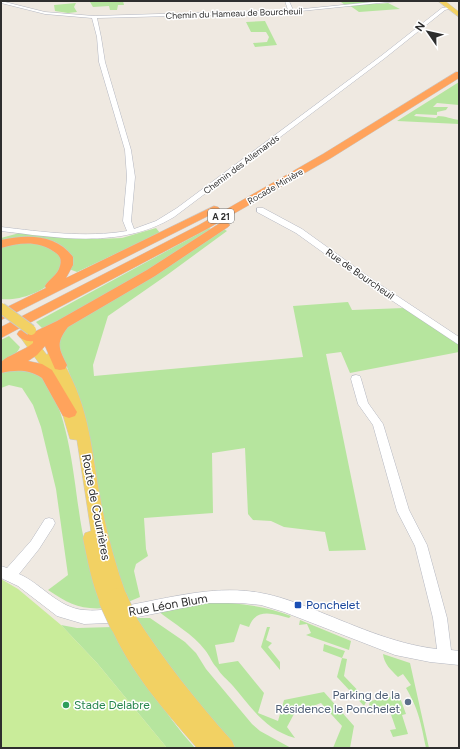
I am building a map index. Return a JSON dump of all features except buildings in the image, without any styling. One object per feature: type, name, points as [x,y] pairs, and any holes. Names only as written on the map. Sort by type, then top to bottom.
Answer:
[{"type":"highway","name":"Rocade Minière","points":[[1,325],[252,192],[319,153],[459,67]]},
{"type":"highway","name":"Rocade Minière","points":[[1,333],[203,227],[327,156],[459,74]]},
{"type":"highway","points":[[1,368],[34,338],[62,324],[157,269],[327,156]]},
{"type":"highway","points":[[1,315],[242,195],[252,192]]},
{"type":"highway","points":[[1,244],[13,241],[37,240],[59,248],[67,256],[67,268],[62,275],[48,288],[23,304]]},
{"type":"highway","points":[[60,365],[52,348],[51,341],[53,335],[62,324]]},
{"type":"highway","points":[[1,368],[14,365],[29,365],[42,370],[47,374],[69,412]]},
{"type":"main road","points":[[441,1],[459,15]]},
{"type":"main road","name":"Route de Courrières","points":[[1,308],[34,338],[60,365],[71,386],[79,409],[100,544],[113,599]]},
{"type":"main road","name":"Route de Courrières","points":[[1,315],[34,338],[53,372],[69,412],[74,431],[94,558],[143,667],[165,697],[210,748]]},
{"type":"main road","name":"Route de Courrières","points":[[124,622],[202,722],[225,748]]},
{"type":"street","points":[[288,1],[291,11]]},
{"type":"street","name":"Chemin du Hameau de Bourcheuil","points":[[1,2],[45,13],[94,17],[291,11],[397,1]]},
{"type":"street","name":"Chemin des Allemands","points":[[1,229],[98,237],[132,233],[161,222],[184,207],[383,58],[444,8],[450,8]]},
{"type":"street","points":[[94,17],[99,37],[102,62],[128,150],[131,177],[128,221],[132,233]]},
{"type":"street","name":"Rue de Bourcheuil","points":[[260,210],[299,231],[370,282],[459,342]]},
{"type":"street","points":[[356,379],[363,404],[378,424],[403,511],[421,545],[452,657]]},
{"type":"street","points":[[5,573],[35,544],[49,523]]},
{"type":"street","name":"Rue Léon Blum","points":[[5,573],[23,582],[62,611],[84,617],[108,616],[206,597],[241,597],[261,599],[284,605],[395,648],[452,657]]},
{"type":"green space","points":[[123,1],[124,5],[118,5],[117,10],[110,10],[109,6],[93,7],[90,2]]},
{"type":"green space","points":[[373,1],[378,4],[388,3],[400,9],[359,12],[349,5],[345,5],[341,2]]},
{"type":"green space","points":[[76,3],[74,7],[77,12],[68,13],[55,11],[54,5]]},
{"type":"green space","points":[[265,21],[277,45],[255,47],[253,43],[267,42],[269,37],[266,32],[251,32],[246,22]]},
{"type":"green space","points":[[459,82],[459,105],[437,103],[433,107],[448,107],[446,110],[437,112],[437,115],[416,114],[414,116],[436,118],[438,116],[444,116],[459,120],[459,124],[397,121]]},
{"type":"green space","points":[[156,228],[160,233],[77,272],[69,269],[73,259],[67,250],[51,240],[31,238],[1,242],[1,238],[23,232],[99,239],[122,238]]},
{"type":"green space","points":[[209,228],[211,229],[149,270],[43,329],[36,322]]},
{"type":"green space","points":[[224,229],[227,231],[108,316],[93,365],[94,376],[303,357],[293,306],[348,302],[352,310],[404,308],[459,344],[459,352],[350,373],[341,352],[326,354],[366,550],[329,551],[325,532],[284,527],[271,521],[253,520],[248,514],[245,448],[212,453],[213,513],[144,518],[146,549],[148,556],[136,564],[134,571],[140,597],[128,602],[107,548],[81,404],[67,367],[55,346],[64,329]]},
{"type":"green space","points":[[18,243],[29,243],[52,248],[60,256],[62,265],[54,279],[37,292],[15,299],[1,299],[1,247]]},
{"type":"green space","points":[[9,336],[20,347],[15,354],[1,362],[1,340]]},
{"type":"green space","points":[[22,368],[43,379],[52,393],[60,411],[66,430],[74,472],[84,540],[92,570],[106,608],[89,608],[75,605],[48,590],[68,575],[56,489],[41,427],[33,405],[22,388],[9,385],[1,388],[1,372]]},
{"type":"green space","name":"Stade Delabre","points":[[1,579],[18,589],[61,625],[97,663],[167,748],[1,748]]},
{"type":"green space","points":[[208,602],[260,607],[291,616],[289,618],[272,614],[261,614],[252,621],[249,627],[240,624],[234,642],[215,645],[219,664],[238,661],[264,693],[258,713],[278,721],[284,700],[324,692],[354,726],[350,748],[333,748],[342,726],[321,703],[294,714],[287,727],[295,738],[275,730],[253,710],[220,673],[207,652],[200,644],[158,611]]},
{"type":"green space","points":[[135,618],[150,618],[185,642],[196,653],[206,669],[252,724],[260,731],[291,748],[236,748],[176,682]]},
{"type":"green space","points":[[300,620],[351,641],[349,650],[306,635],[311,633],[307,624],[299,625]]},
{"type":"green space","points":[[61,625],[77,628],[113,627],[161,705],[195,748],[167,748],[97,663]]},
{"type":"green space","points":[[267,627],[270,627],[266,640],[272,643],[268,647],[280,662],[280,670],[261,647]]},
{"type":"green space","points":[[324,644],[345,651],[342,658],[323,651]]},
{"type":"green space","points":[[383,654],[410,663],[429,748],[426,748],[417,710],[406,688],[411,685],[403,674],[398,677],[390,669],[386,664]]},
{"type":"green space","points":[[342,658],[347,659],[344,676],[367,700],[364,706],[337,677]]},
{"type":"green space","points":[[399,695],[406,714],[402,715],[408,734],[393,737],[390,730],[396,729],[388,706],[368,710],[370,701]]},
{"type":"place","name":"Ponchelet","points":[[298,605]]},
{"type":"place","name":"Parking de la Résidence le Ponchelet","points":[[408,702]]},
{"type":"place","name":"Stade Delabre","points":[[66,705]]}]
